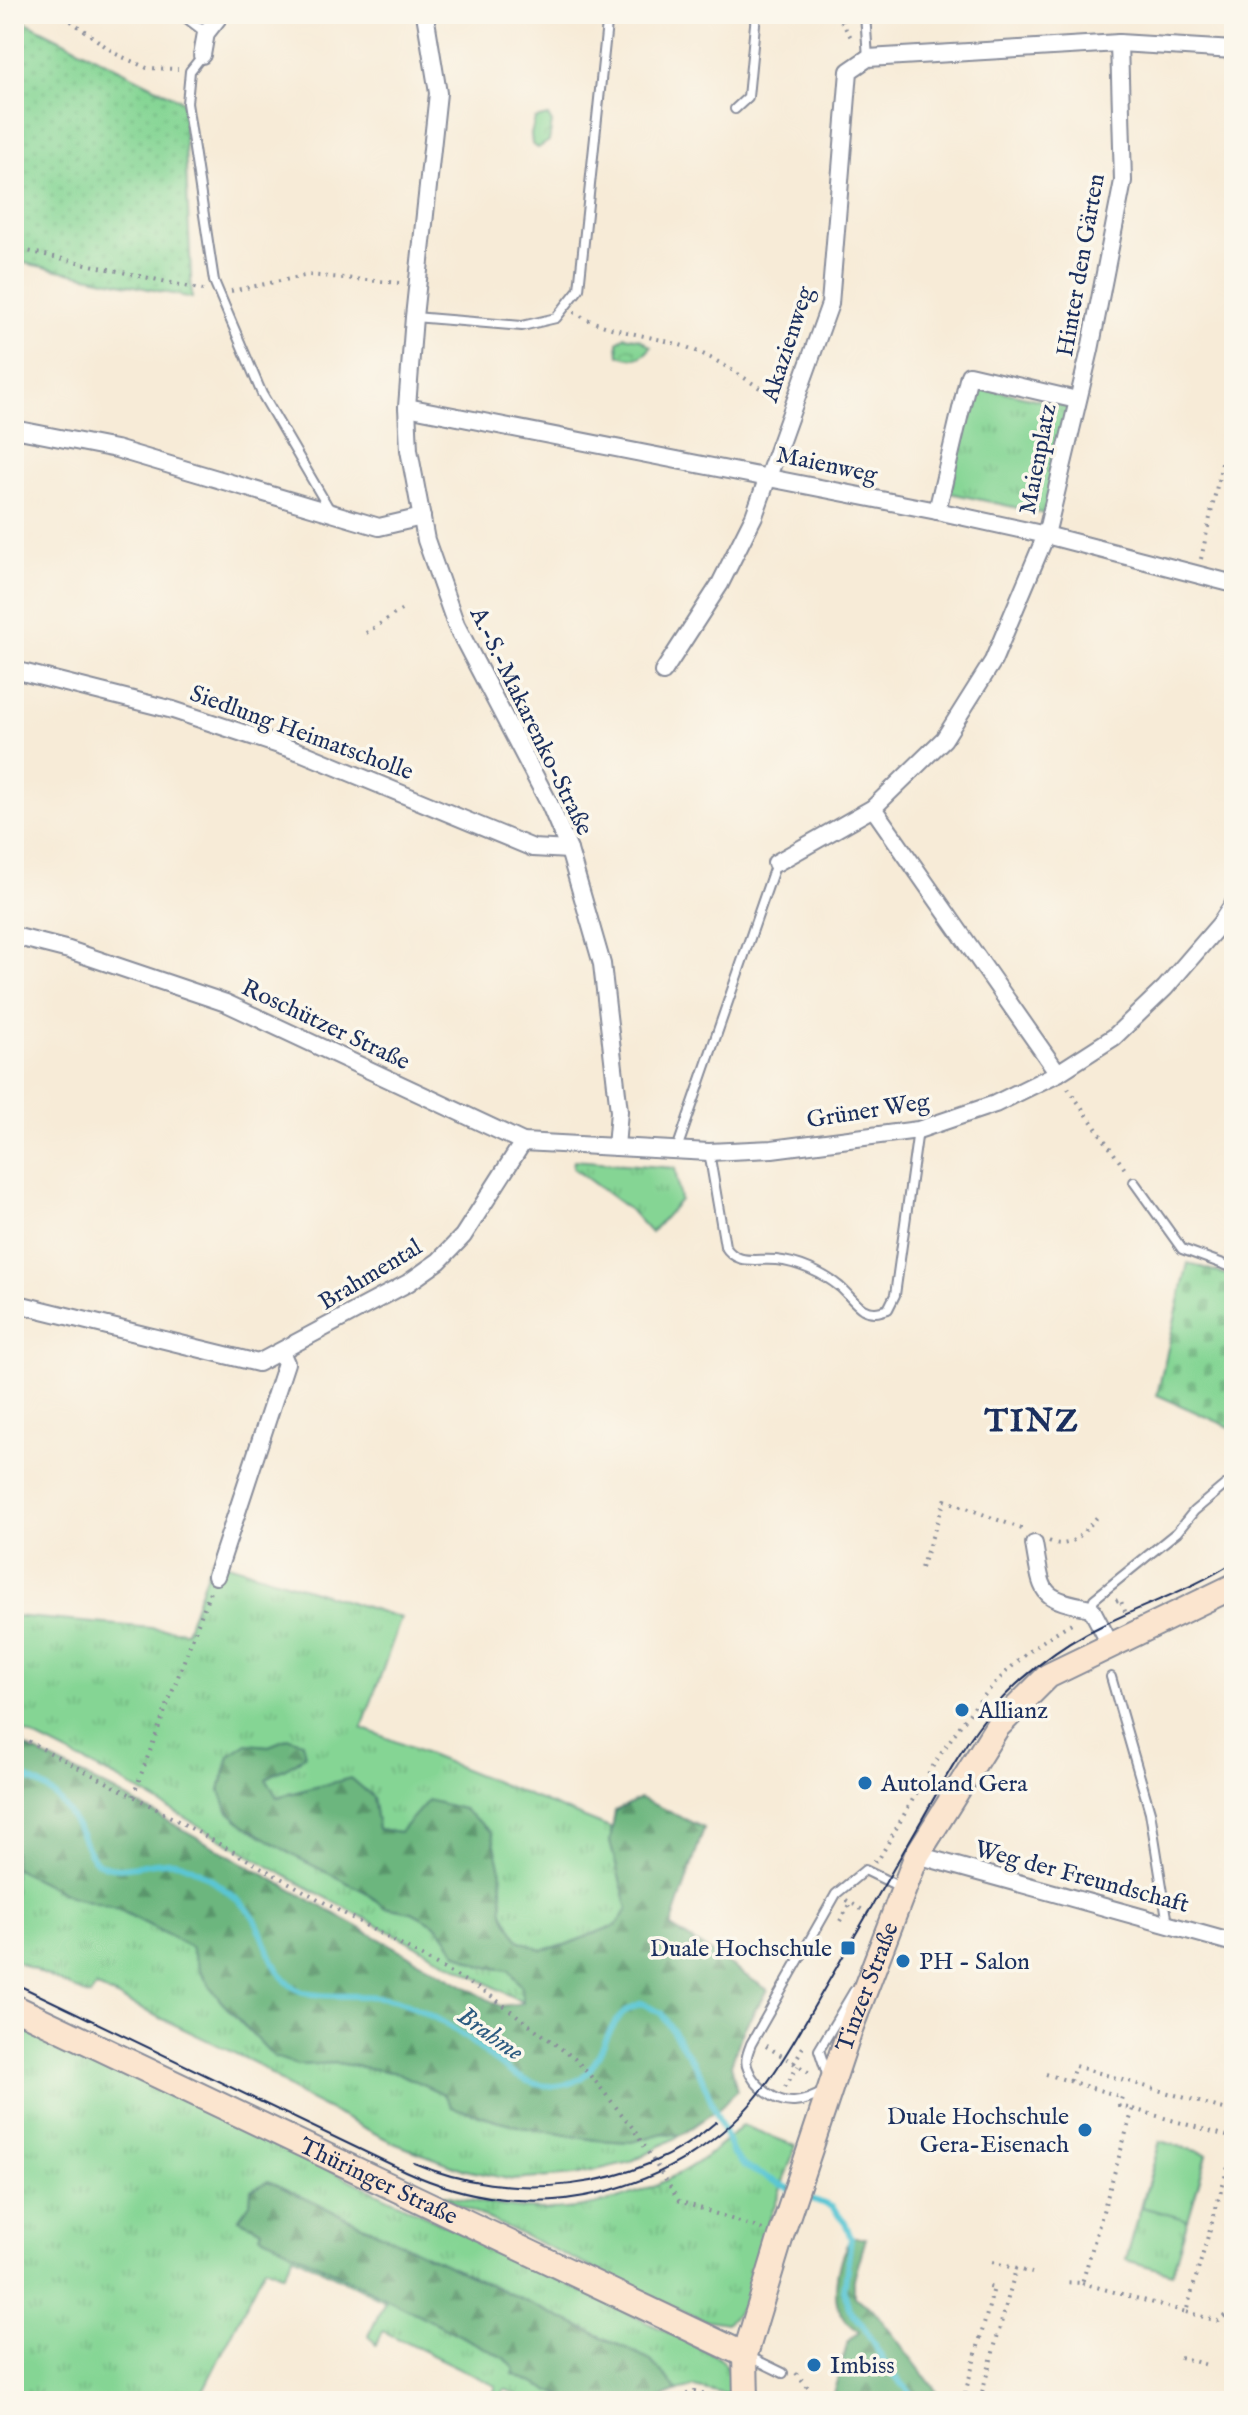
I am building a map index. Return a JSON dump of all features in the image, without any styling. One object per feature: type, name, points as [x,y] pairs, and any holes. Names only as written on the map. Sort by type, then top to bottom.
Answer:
[{"type":"street","points":[[202,55],[206,33],[221,14]]},
{"type":"street","name":"A.-S.-Makarenko-Straße","points":[[425,14],[438,93],[414,317],[407,407],[409,450],[426,540],[456,625],[550,805],[569,850],[602,964],[619,1111],[616,1147]]},
{"type":"street","points":[[868,58],[1119,43],[1234,50]]},
{"type":"street","name":"Hinter den Gärten","points":[[1077,400],[1090,350],[1123,181],[1119,43]]},
{"type":"street","name":"Akazienweg","points":[[663,672],[720,584],[754,516],[830,304],[849,71],[868,58]]},
{"type":"street","name":"Maienplatz","points":[[937,511],[969,375],[1077,400],[1046,535]]},
{"type":"street","name":"Maienweg","points":[[407,407],[937,511],[1046,535],[1234,584]]},
{"type":"street","points":[[14,429],[116,449],[379,527],[422,517]]},
{"type":"street","points":[[776,863],[873,808],[944,739],[993,661],[1046,535]]},
{"type":"street","name":"Siedlung Heimatscholle","points":[[14,670],[173,710],[303,753],[533,848],[569,850]]},
{"type":"street","points":[[873,808],[1058,1073]]},
{"type":"street","name":"Grüner Weg","points":[[616,1147],[709,1152],[772,1149],[918,1130],[995,1104],[1058,1073],[1114,1037],[1165,988],[1234,903]]},
{"type":"street","name":"Roschützer Straße","points":[[14,936],[69,950],[226,1003],[523,1142],[616,1147]]},
{"type":"street","name":"Brahmental","points":[[14,1303],[258,1363],[408,1283],[439,1261],[463,1236],[523,1142]]},
{"type":"street","points":[[216,1576],[286,1363],[281,1352]]},
{"type":"street","points":[[1034,1538],[1041,1583],[1046,1593],[1057,1601],[1091,1608],[1110,1644]]},
{"type":"street","name":"Tinzer Straße","points":[[746,2401],[745,2355],[781,2236],[870,1978],[917,1855],[997,1727],[1048,1676],[1234,1586]]},
{"type":"street","name":"Weg der Freundschaft","points":[[917,1855],[1234,1943]]},
{"type":"street","name":"Thüringer Straße","points":[[14,2007],[745,2355]]},
{"type":"lane","points":[[181,14],[206,33]]},
{"type":"lane","points":[[414,317],[522,326],[556,318],[579,289],[608,14]]},
{"type":"lane","points":[[735,109],[748,97],[756,14]]},
{"type":"lane","points":[[865,14],[868,58]]},
{"type":"lane","points":[[202,55],[190,71],[187,103],[214,281],[262,394],[332,513]]},
{"type":"lane","points":[[677,1149],[776,863]]},
{"type":"lane","points":[[709,1152],[725,1246],[731,1256],[743,1260],[778,1260],[807,1268],[839,1286],[864,1310],[875,1313],[888,1309],[895,1295],[918,1130]]},
{"type":"lane","points":[[1134,1182],[1182,1249],[1234,1268]]},
{"type":"lane","points":[[1091,1608],[1094,1599],[1177,1532],[1194,1511],[1225,1485],[1234,1486]]},
{"type":"lane","points":[[1111,1677],[1150,1812],[1168,1925]]},
{"type":"lane","points":[[832,2087],[811,2099],[791,2102],[777,2099],[755,2082],[747,2068],[747,2054],[836,1894],[865,1870],[903,1888]]},
{"type":"lane","points":[[745,2355],[783,2373]]},
{"type":"path","points":[[57,14],[63,15],[116,54],[147,68],[190,71]]},
{"type":"path","points":[[565,307],[589,321],[684,346],[711,358],[792,408]]},
{"type":"path","points":[[1198,573],[1234,408]]},
{"type":"path","points":[[366,633],[401,610]]},
{"type":"path","points":[[1058,1073],[1134,1182]]},
{"type":"path","points":[[921,1568],[945,1500],[1034,1538],[1059,1545],[1074,1542],[1098,1516]]},
{"type":"path","points":[[133,1796],[216,1576]]},
{"type":"path","points":[[14,1734],[133,1796],[487,1993],[575,2059],[632,2127],[679,2201],[781,2236]]},
{"type":"path","points":[[836,1894],[889,1926]]},
{"type":"path","points":[[840,1921],[851,1903]]},
{"type":"path","points":[[753,2039],[832,2087]]},
{"type":"path","points":[[777,2099],[803,2047]]},
{"type":"path","points":[[1070,2081],[1075,2066],[1234,2112]]},
{"type":"path","points":[[1046,2074],[1122,2097],[1119,2106],[1234,2138]]},
{"type":"path","points":[[1082,2283],[1133,2109]]},
{"type":"path","points":[[1186,2312],[1234,2146]]},
{"type":"path","points":[[992,2262],[1032,2273]]},
{"type":"path","points":[[1000,2401],[981,2396],[1016,2269]]},
{"type":"path","points":[[1063,2282],[1082,2283],[1218,2321],[1232,2310]]},
{"type":"path","points":[[963,2401],[994,2288],[985,2286]]},
{"type":"path","points":[[1180,2357],[1207,2365]]},
{"type":"path","points":[[783,2373],[794,2371],[812,2392],[814,2401]]},
{"type":"path","points":[[672,2401],[694,2391],[736,2401]]},
{"type":"green space","points":[[14,19],[20,19],[183,101],[192,298],[14,261]]},
{"type":"green space","points":[[548,116],[552,123],[549,141],[538,148],[532,144],[535,119]]},
{"type":"green space","points":[[625,336],[640,339],[651,347],[637,358],[619,355],[618,342]]},
{"type":"green space","points":[[974,385],[1069,407],[1045,514],[950,493]]},
{"type":"green space","points":[[574,1160],[675,1168],[680,1200],[651,1233],[631,1211],[573,1168]]},
{"type":"green space","points":[[1188,1263],[1234,1277],[1234,1429],[1157,1395]]},
{"type":"green space","points":[[212,1559],[401,1618],[362,1728],[612,1829],[610,1842],[628,1909],[616,1925],[565,1945],[541,1950],[518,1940],[503,1912],[501,1870],[400,1832],[378,1829],[373,1797],[351,1778],[277,1797],[266,1779],[279,1769],[299,1761],[289,1738],[269,1746],[247,1744],[229,1756],[220,1790],[227,1810],[243,1824],[296,1857],[366,1892],[384,1907],[412,1912],[438,1926],[457,1953],[481,1966],[509,1970],[522,1987],[524,2003],[293,1880],[116,1778],[14,1727],[14,1616],[186,1631]]},
{"type":"green space","points":[[289,1738],[302,1742],[305,1755],[266,1779],[277,1797],[351,1778],[373,1797],[378,1829],[400,1832],[428,1800],[463,1809],[492,1832],[501,1870],[503,1912],[518,1940],[541,1950],[565,1945],[616,1925],[628,1909],[610,1842],[615,1811],[640,1798],[704,1828],[671,1927],[768,1990],[744,2028],[731,2064],[737,2091],[717,2110],[681,2135],[663,2133],[632,2142],[596,2140],[521,2127],[451,2107],[444,2094],[398,2073],[337,2063],[298,2065],[274,2057],[220,2000],[200,1971],[191,1947],[116,1908],[70,1896],[14,1868],[14,1741],[114,1791],[500,2006],[523,2003],[522,1987],[509,1970],[481,1966],[457,1953],[438,1926],[412,1912],[384,1907],[366,1892],[296,1857],[243,1824],[227,1810],[220,1790],[229,1756],[247,1744],[269,1746]]},
{"type":"green space","points":[[14,1868],[70,1896],[116,1908],[191,1947],[200,1971],[220,2000],[244,2026],[298,2065],[337,2063],[398,2073],[444,2094],[451,2107],[521,2127],[596,2140],[631,2142],[663,2133],[681,2135],[630,2162],[575,2175],[513,2180],[465,2170],[396,2144],[299,2095],[257,2064],[96,1987],[90,1996],[14,1960]]},
{"type":"green space","points":[[14,2018],[711,2353],[729,2371],[734,2396],[694,2387],[678,2391],[649,2359],[268,2181],[239,2218],[263,2230],[261,2235],[505,2358],[515,2369],[513,2374],[574,2401],[530,2401],[505,2389],[499,2401],[490,2401],[496,2386],[383,2331],[376,2345],[369,2335],[385,2301],[293,2255],[283,2275],[265,2267],[198,2401],[14,2401]]},
{"type":"green space","points":[[742,2125],[796,2146],[768,2224],[753,2288],[746,2304],[726,2323],[700,2319],[434,2193],[489,2204],[544,2210],[598,2204],[652,2187],[677,2174],[701,2160]]},
{"type":"green space","points":[[1160,2141],[1207,2154],[1172,2273],[1126,2260]]},
{"type":"green space","points":[[1160,2141],[1207,2154],[1188,2220],[1142,2207]]},
{"type":"green space","points":[[268,2181],[649,2359],[678,2391],[653,2401],[574,2401],[513,2374],[515,2369],[505,2358],[260,2235],[262,2230],[239,2219],[250,2203],[251,2190]]},
{"type":"green space","points":[[851,2238],[866,2238],[854,2279],[854,2297],[873,2309],[944,2401],[831,2401],[848,2342],[859,2332],[842,2316],[836,2296],[840,2264]]},
{"type":"waterway","name":"Brahme","points":[[14,1773],[56,1797],[75,1824],[91,1856],[101,1864],[121,1868],[180,1863],[200,1872],[242,1903],[255,1920],[280,1973],[296,1989],[320,1995],[381,1997],[409,2005],[447,2025],[527,2081],[556,2086],[574,2082],[587,2073],[616,2022],[627,2011],[642,2003],[661,2013],[699,2071],[733,2154],[744,2166],[792,2190]]},
{"type":"waterway","name":"Brahme","points":[[802,2195],[832,2207],[845,2222],[851,2238],[844,2291],[849,2308],[888,2368],[918,2401]]},
{"type":"tram line","points":[[14,1983],[428,2181],[476,2194],[525,2200],[574,2198],[623,2186],[691,2155],[731,2124],[764,2087],[797,2036],[959,1755],[1010,1690],[1039,1665],[1086,1633],[1234,1562]]},
{"type":"tram line","points":[[414,2163],[451,2176],[490,2184],[530,2187],[571,2184],[611,2177],[649,2164],[684,2146],[716,2122]]},
{"type":"place","name":"Allianz","points":[[962,1710]]},
{"type":"place","name":"Autoland Gera","points":[[865,1783]]},
{"type":"place","name":"Duale Hochschule","points":[[848,1948]]},
{"type":"place","name":"PH - Salon","points":[[903,1961]]},
{"type":"place","name":"Duale Hochschule Gera-Eisenach","points":[[1085,2130]]},
{"type":"place","name":"Imbiss","points":[[814,2365]]},
{"type":"district","name":"TINZ","points":[[1032,1420]]}]
